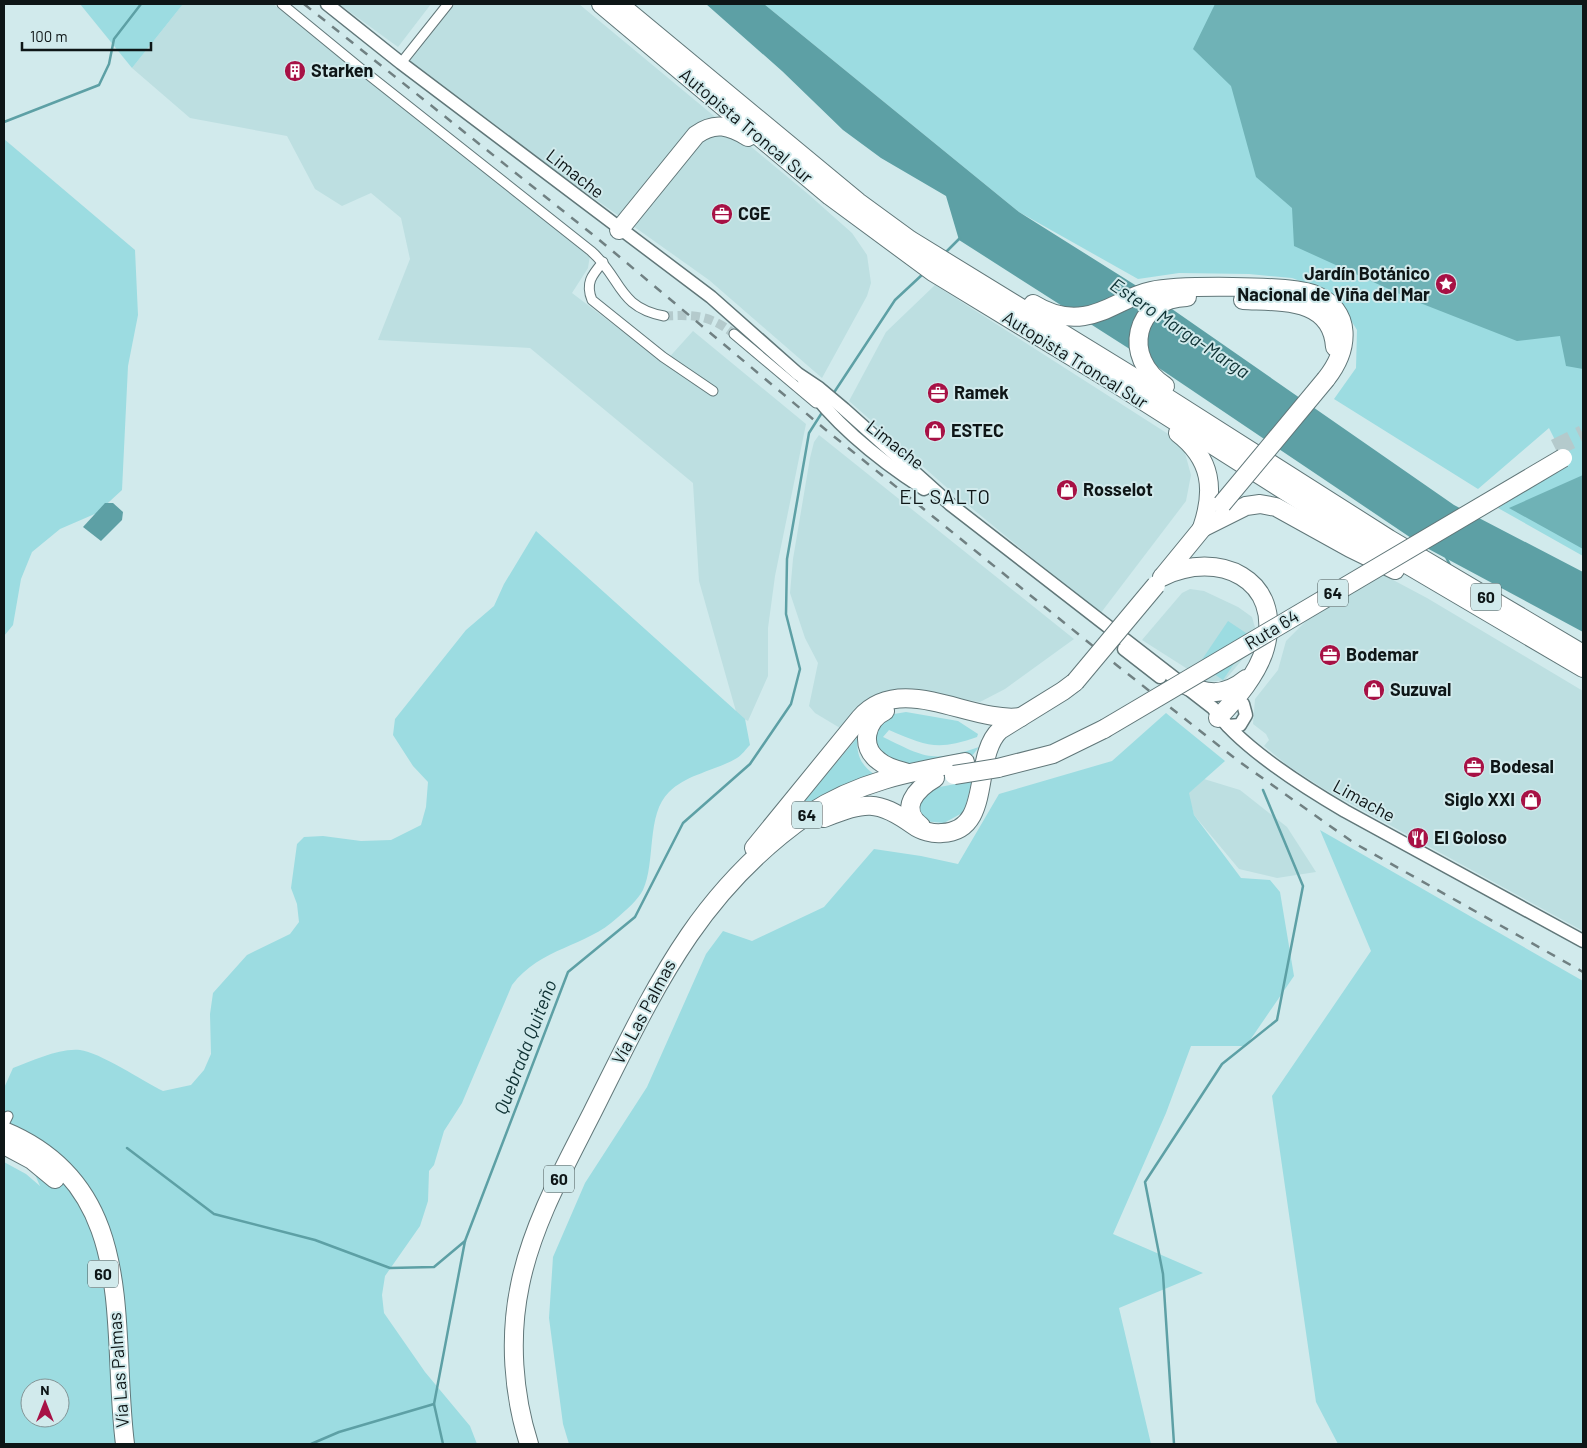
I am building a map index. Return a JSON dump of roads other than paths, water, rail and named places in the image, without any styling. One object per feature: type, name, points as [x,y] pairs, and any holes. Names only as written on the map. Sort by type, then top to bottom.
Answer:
[{"type":"highway","name":"Autopista Troncal Sur","points":[[601,4],[830,196],[910,242],[1153,389],[1351,516],[1583,654]]},
{"type":"highway","name":"Autopista Troncal Sur","points":[[619,4],[910,242]]},
{"type":"highway","points":[[619,230],[701,131],[715,126],[730,127],[773,149]]},
{"type":"highway","points":[[824,818],[861,806],[877,806],[894,811],[915,827],[927,831],[948,832],[959,829],[970,818],[978,799],[984,759],[997,749],[1021,717],[1075,682],[1329,374],[1343,349],[1342,327],[1331,306],[1318,296],[1295,291],[1174,288],[1140,293],[1084,316],[1067,317],[1044,310],[943,263],[910,242]]},
{"type":"highway","name":"Autopista Troncal Sur","points":[[943,263],[1112,381],[1323,515],[1583,668]]},
{"type":"highway","points":[[943,263],[948,286],[1008,327],[1154,418],[1194,446],[1202,458],[1208,480],[1206,516],[1202,528]]},
{"type":"highway","points":[[1329,374],[1335,350],[1333,335],[1321,316],[1308,307],[1293,303],[1181,297],[1167,300],[1154,308],[1141,326],[1138,348],[1142,364],[1151,376],[1300,476],[1351,516]]},
{"type":"highway","name":"Ruta 64","points":[[997,749],[1050,743],[1101,724],[1559,453]]},
{"type":"highway","points":[[1202,528],[1246,506],[1260,504],[1276,506],[1350,548],[1479,608]]},
{"type":"highway","points":[[1159,581],[1191,566],[1216,566],[1237,573],[1254,587],[1264,604],[1268,629],[1262,656],[1223,722]]},
{"type":"highway","points":[[1180,682],[1205,693],[1217,692],[1233,688],[1250,676]]},
{"type":"highway","points":[[725,888],[778,818],[864,713],[875,705],[895,699],[924,700],[949,704],[999,718],[1021,717]]},
{"type":"highway","points":[[908,773],[880,762],[869,748],[867,732],[871,721],[889,709],[906,707],[956,714],[980,725],[997,749]]},
{"type":"highway","name":"Vía Las Palmas","points":[[541,1444],[532,1416],[525,1378],[524,1325],[534,1270],[554,1214],[620,1080],[689,954],[715,917],[742,887],[791,842],[824,818],[854,801],[875,793],[935,778],[959,769],[997,749]]},
{"type":"highway","name":"Vía Las Palmas","points":[[529,1444],[515,1373],[514,1338],[520,1286],[531,1245],[575,1146],[655,987],[686,936],[725,888],[774,841],[821,806],[862,786],[908,773],[959,769]]},
{"type":"highway","points":[[927,831],[912,817],[911,802],[918,789],[935,778]]},
{"type":"highway","name":"Vía Las Palmas","points":[[5,1124],[63,1170],[82,1192],[103,1232],[112,1276],[125,1444]]},
{"type":"highway","name":"Vía Las Palmas","points":[[4,1145],[32,1160],[55,1178],[74,1200],[94,1238],[104,1279],[114,1444]]},
{"type":"main road","name":"Limache","points":[[327,4],[619,230],[711,297],[798,374],[819,399],[843,413],[871,450],[907,478],[950,504],[1055,588],[1096,617],[1213,708],[1223,722]]},
{"type":"main road","name":"Limache","points":[[1055,588],[1091,622],[1206,713],[1223,722],[1312,792],[1583,941]]},
{"type":"main road","points":[[1217,692],[1236,699]]},
{"type":"street","points":[[282,4],[603,262],[625,298],[632,305],[664,316]]},
{"type":"street","points":[[401,63],[448,4]]},
{"type":"street","points":[[603,262],[590,278],[589,292],[592,300],[663,357],[713,391]]},
{"type":"street","name":"Limache","points":[[734,334],[819,399]]},
{"type":"water","name":"Estero Marga-Marga","points":[[706,4],[764,4],[1019,212],[1159,300],[1454,505],[1583,572],[1583,632],[1423,546],[1150,362],[959,240],[946,196],[881,158],[843,130],[782,71]]},
{"type":"water","points":[[105,503],[113,503],[123,512],[122,520],[101,541],[83,527]]},
{"type":"waterway","points":[[4,122],[99,85],[109,64],[114,39],[141,4]]},
{"type":"waterway","points":[[944,254],[960,238]]},
{"type":"waterway","points":[[833,394],[895,300],[924,273]]},
{"type":"waterway","name":"Quebrada Quiteño","points":[[443,1444],[434,1404],[465,1241],[568,972],[635,917],[683,823],[750,764],[791,704],[800,669],[786,614],[787,559],[809,433],[823,411]]},
{"type":"waterway","points":[[1446,557],[1450,565]]},
{"type":"waterway","points":[[1174,1444],[1163,1274],[1145,1182],[1222,1064],[1277,1020],[1303,886],[1263,790]]},
{"type":"waterway","points":[[127,1148],[214,1214],[315,1240],[390,1268],[434,1267],[465,1241]]},
{"type":"waterway","points":[[311,1444],[339,1432],[434,1404]]},
{"type":"tunnel","points":[[664,316],[693,316],[709,319],[734,334]]},
{"type":"tunnel","points":[[1555,448],[1583,434]]},
{"type":"railway","points":[[304,4],[597,238],[826,430],[1237,760],[1354,843],[1583,972]]},
{"type":"place","name":"Starken","points":[[295,71]]},
{"type":"place","name":"CGE","points":[[722,214]]},
{"type":"place","name":"Jardín Botánico Nacional de Viña del Mar","points":[[1446,284]]},
{"type":"place","name":"Ramek","points":[[938,393]]},
{"type":"place","name":"ESTEC","points":[[935,431]]},
{"type":"place","name":"Rosselot","points":[[1067,490]]},
{"type":"place","name":"Bodemar","points":[[1330,655]]},
{"type":"place","name":"Suzuval","points":[[1374,690]]},
{"type":"place","name":"Bodesal","points":[[1474,767]]},
{"type":"place","name":"Siglo XXI","points":[[1531,800]]},
{"type":"place","name":"El Goloso","points":[[1418,838]]},
{"type":"district","name":"EL SALTO","points":[[945,497]]}]
